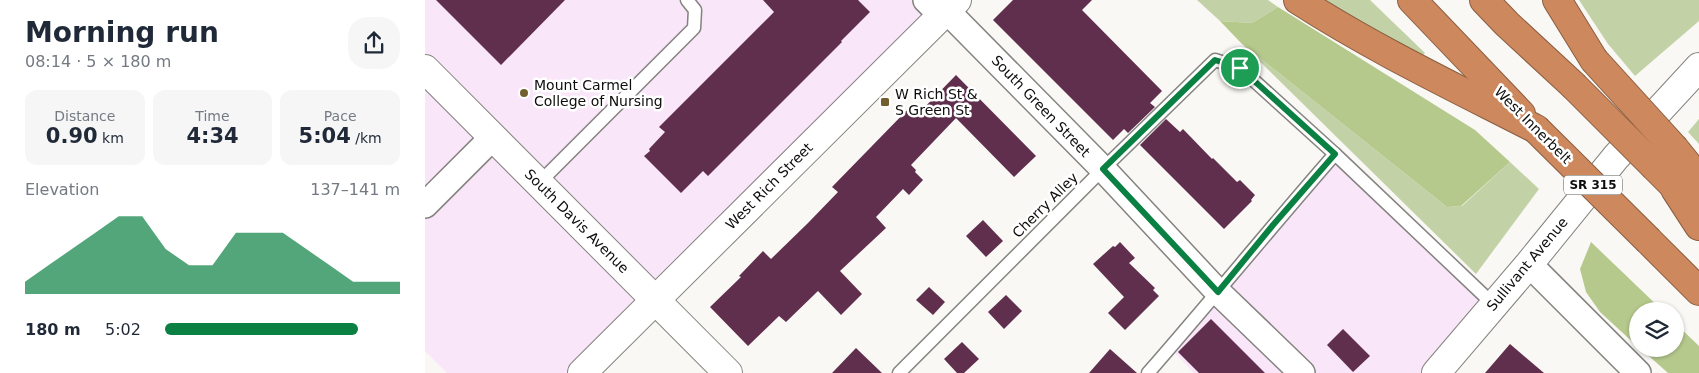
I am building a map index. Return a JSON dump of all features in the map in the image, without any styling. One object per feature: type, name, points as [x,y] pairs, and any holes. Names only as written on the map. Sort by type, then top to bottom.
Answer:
[{"type":"highway","points":[[1298,0],[1376,46],[1536,129]]},
{"type":"highway","name":"West Innerbelt","points":[[1412,0],[1536,129],[1699,291]]},
{"type":"highway","points":[[1483,0],[1573,85],[1663,176],[1699,226]]},
{"type":"highway","points":[[1557,0],[1594,60],[1675,149],[1699,179]]},
{"type":"highway","points":[[1663,176],[1699,202]]},
{"type":"street","name":"South Green Street","points":[[943,6],[1103,169],[1218,292],[1302,373]]},
{"type":"street","name":"West Rich Street","points":[[582,373],[943,6]]},
{"type":"street","name":"Sullivant Avenue","points":[[1436,373],[1529,264],[1615,157],[1699,67]]},
{"type":"street","name":"South Davis Avenue","points":[[425,69],[729,373]]},
{"type":"street","points":[[425,205],[493,137]]},
{"type":"street","points":[[1529,264],[1638,373]]},
{"type":"lane","points":[[539,183],[694,28],[695,10],[687,0]]},
{"type":"lane","name":"Cherry Alley","points":[[899,373],[1215,60],[1240,68],[1335,154]]},
{"type":"lane","points":[[1148,373],[1335,154],[1494,305]]},
{"type":"shaded area","points":[[425,0],[957,0],[582,373],[447,373],[425,351]]},
{"type":"shaded area","points":[[1335,154],[1494,305],[1436,373],[1194,373],[1170,348]]},
{"type":"green space","points":[[1197,0],[1268,0],[1278,7],[1252,23],[1220,21]]},
{"type":"green space","points":[[1320,0],[1370,0],[1425,53],[1419,59]]},
{"type":"green space","points":[[1579,0],[1699,0],[1699,21],[1635,76],[1608,44]]},
{"type":"green space","points":[[1278,7],[1475,130],[1510,162],[1461,206],[1447,207],[1241,43],[1220,21],[1252,23]]},
{"type":"green space","points":[[1241,43],[1447,207],[1462,206],[1510,162],[1539,189],[1476,274]]},
{"type":"green space","points":[[1699,119],[1699,144],[1688,132]]},
{"type":"green space","points":[[1591,242],[1654,302],[1629,302],[1629,339],[1600,312],[1586,292],[1580,269]]},
{"type":"green space","points":[[1684,332],[1699,346],[1699,373],[1668,373],[1650,357],[1684,357]]},
{"type":"building","points":[[436,0],[565,0],[501,65]]},
{"type":"building","points":[[763,0],[858,0],[870,12],[708,176],[703,171],[681,193],[644,156],[665,132],[659,127],[774,12]]},
{"type":"building","points":[[1013,0],[1092,0],[1082,10],[1162,91],[1150,103],[1155,107],[1128,133],[1124,129],[1113,140],[993,20]]},
{"type":"building","points":[[956,75],[1036,156],[1014,177],[956,118],[911,165],[923,180],[909,195],[903,189],[876,217],[886,228],[840,271],[862,294],[841,315],[818,291],[786,322],[779,316],[748,346],[710,307],[741,277],[739,276],[763,251],[771,259],[808,223],[838,192],[832,187],[911,106],[920,112]]},
{"type":"building","points":[[1166,119],[1180,132],[1183,129],[1237,182],[1240,180],[1255,195],[1252,201],[1224,229],[1140,145]]},
{"type":"building","points":[[983,220],[1003,241],[986,257],[966,236]]},
{"type":"building","points":[[1120,242],[1135,258],[1129,263],[1155,288],[1153,290],[1159,296],[1125,330],[1108,313],[1124,297],[1093,264]]},
{"type":"building","points":[[929,287],[945,302],[933,315],[916,300]]},
{"type":"building","points":[[1006,295],[1022,311],[1004,329],[988,312]]},
{"type":"building","points":[[1211,319],[1265,373],[1199,373],[1178,352]]},
{"type":"building","points":[[1343,329],[1370,356],[1353,372],[1327,345]]},
{"type":"building","points":[[962,342],[979,359],[964,373],[957,373],[944,359]]},
{"type":"building","points":[[1510,344],[1544,373],[1485,373]]},
{"type":"building","points":[[856,348],[882,373],[832,373]]},
{"type":"building","points":[[1110,349],[1137,373],[1089,373]]},
{"type":"place","name":"Mount Carmel College of Nursing","points":[[524,93]]},
{"type":"place","name":"W Rich St & S Green St","points":[[885,102]]},
{"type":"route","points":[[1215,60],[1240,68],[1335,154],[1218,292],[1103,169],[1215,60]]}]
